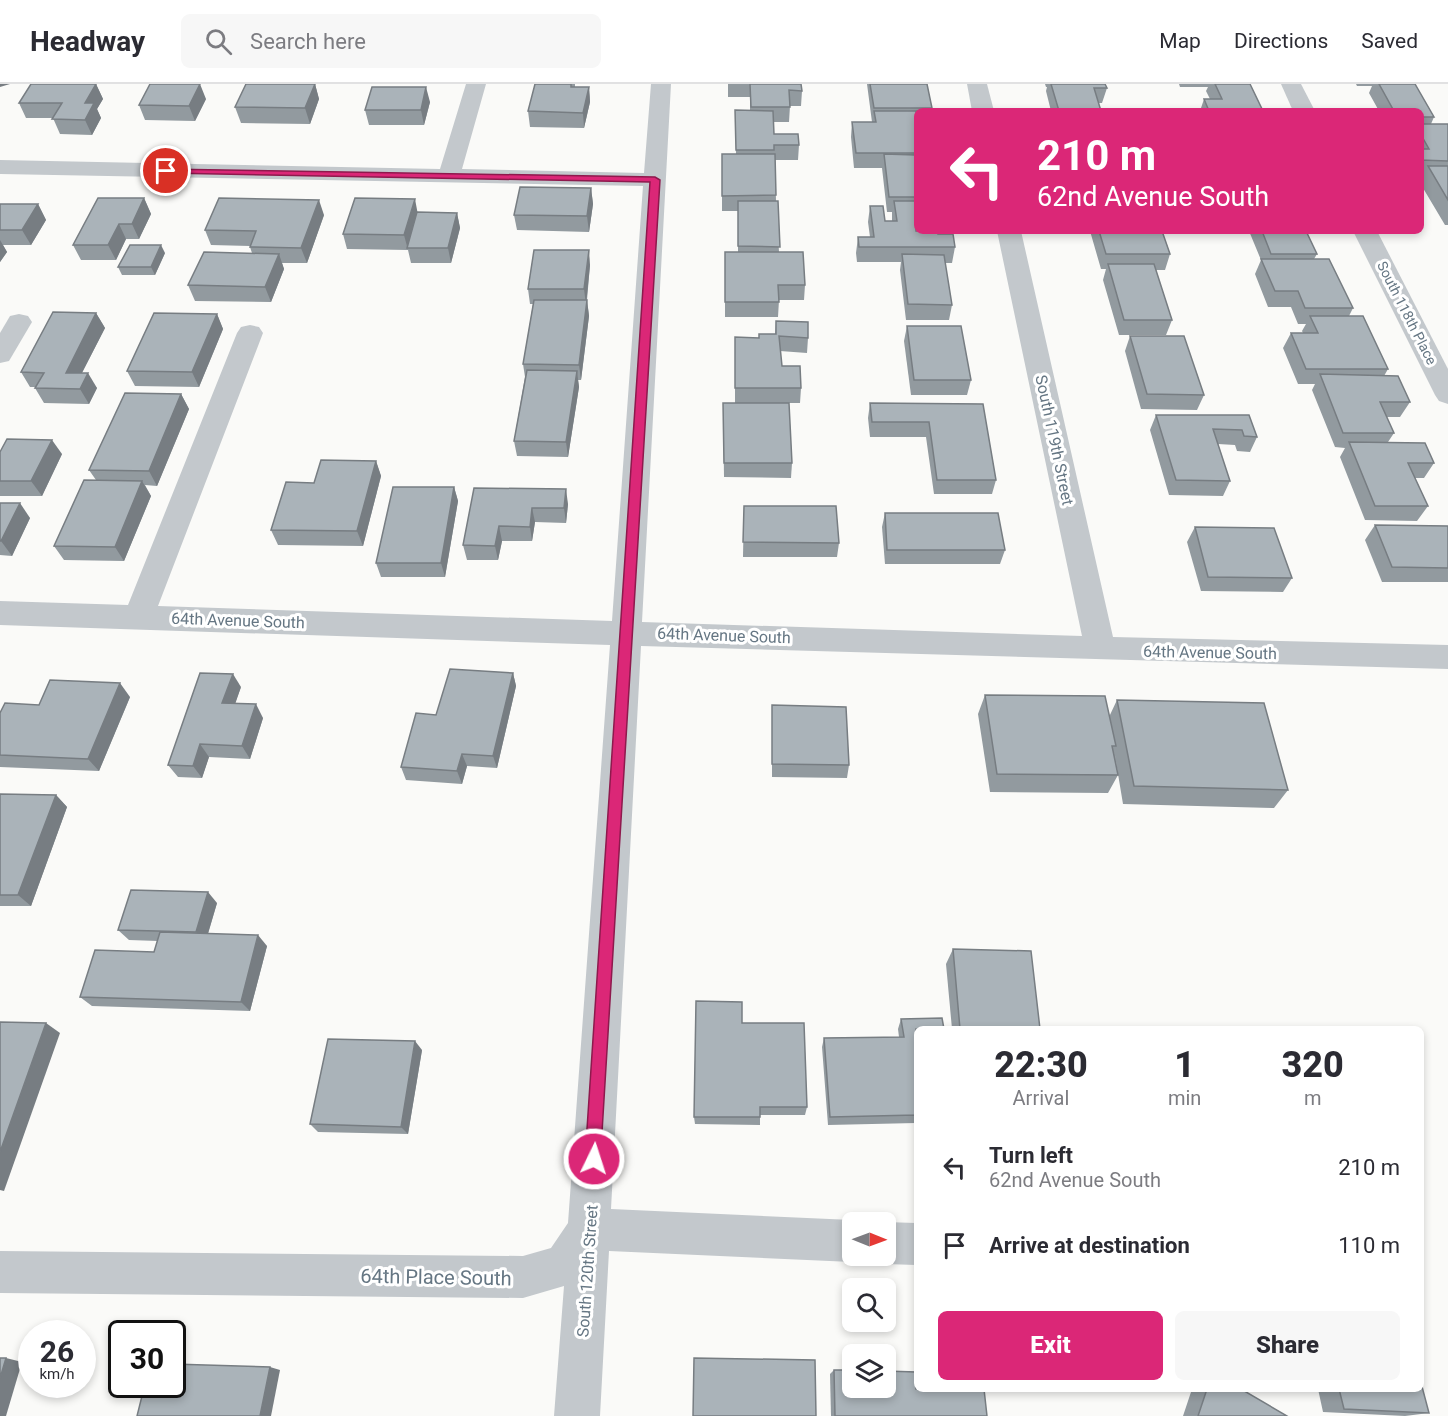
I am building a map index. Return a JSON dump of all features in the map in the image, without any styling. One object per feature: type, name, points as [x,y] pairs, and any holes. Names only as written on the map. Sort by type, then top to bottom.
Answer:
[{"type":"street","points":[[449,176],[476,84]]},
{"type":"street","name":"South 120th Street","points":[[577,1416],[661,84]]},
{"type":"street","points":[[977,84],[982,108]]},
{"type":"street","points":[[1291,84],[1303,108]]},
{"type":"street","points":[[0,167],[655,180]]},
{"type":"street","name":"South 119th Street","points":[[1010,234],[1100,649]]},
{"type":"street","name":"South 118th Place","points":[[1367,234],[1448,396]]},
{"type":"street","points":[[0,355],[19,322]]},
{"type":"street","points":[[139,617],[250,333]]},
{"type":"street","name":"64th Avenue South","points":[[0,613],[627,631],[1100,649],[1448,657]]},
{"type":"street","points":[[589,1229],[842,1241]]},
{"type":"street","name":"64th Place South","points":[[0,1272],[524,1278],[564,1265],[589,1229]]},
{"type":"street","points":[[896,1243],[914,1244]]},
{"type":"building","points":[[31,84],[96,84],[85,103],[94,103],[85,120],[52,119],[62,103],[19,103]]},
{"type":"building","points":[[150,84],[200,84],[189,106],[139,105]]},
{"type":"building","points":[[246,84],[315,84],[305,108],[235,107]]},
{"type":"building","points":[[535,84],[571,84],[571,87],[589,87],[583,113],[528,111]]},
{"type":"building","points":[[750,84],[801,84],[802,91],[789,90],[790,107],[751,107]]},
{"type":"building","points":[[870,84],[927,84],[932,108],[874,108]]},
{"type":"building","points":[[1051,84],[1105,84],[1107,88],[1094,88],[1100,108],[1058,108]]},
{"type":"building","points":[[1215,84],[1250,84],[1262,108],[1208,108],[1204,99],[1222,99]]},
{"type":"building","points":[[1379,84],[1415,84],[1434,117],[1424,117],[1424,108],[1392,108]]},
{"type":"building","points":[[372,87],[426,87],[421,110],[365,110]]},
{"type":"building","points":[[735,110],[773,111],[774,134],[798,134],[799,145],[774,145],[774,150],[736,150]]},
{"type":"building","points":[[874,111],[914,111],[914,153],[856,153],[852,122],[876,122]]},
{"type":"building","points":[[1424,124],[1448,124],[1448,161],[1424,160],[1424,149],[1429,149],[1424,140]]},
{"type":"building","points":[[722,154],[775,154],[776,195],[722,196]]},
{"type":"building","points":[[884,154],[914,155],[914,197],[889,197]]},
{"type":"building","points":[[1428,166],[1448,166],[1448,200]]},
{"type":"building","points":[[520,187],[591,188],[587,216],[514,215]]},
{"type":"building","points":[[98,198],[144,198],[132,224],[119,224],[108,245],[73,245]]},
{"type":"building","points":[[219,198],[319,200],[301,248],[250,247],[256,231],[205,230]]},
{"type":"building","points":[[355,198],[415,199],[404,235],[343,234]]},
{"type":"building","points":[[738,201],[778,201],[780,247],[738,246]]},
{"type":"building","points":[[894,201],[914,201],[914,234],[953,234],[955,247],[859,247],[858,237],[874,237],[870,206],[883,206],[885,221],[897,221]]},
{"type":"building","points":[[0,204],[38,204],[22,230],[0,230]]},
{"type":"building","points":[[417,212],[457,213],[448,248],[407,248]]},
{"type":"building","points":[[1100,234],[1163,234],[1170,254],[1106,254]]},
{"type":"building","points":[[1263,234],[1307,234],[1317,254],[1271,254]]},
{"type":"building","points":[[130,245],[161,245],[151,267],[118,267]]},
{"type":"building","points":[[534,250],[589,250],[584,289],[528,289]]},
{"type":"building","points":[[204,252],[279,254],[265,287],[188,285]]},
{"type":"building","points":[[725,252],[803,252],[805,285],[778,285],[779,302],[725,302]]},
{"type":"building","points":[[902,254],[944,255],[952,305],[908,304]]},
{"type":"building","points":[[1261,259],[1329,259],[1353,308],[1305,308],[1298,291],[1275,291]]},
{"type":"building","points":[[1108,264],[1154,264],[1172,320],[1124,320]]},
{"type":"building","points":[[534,300],[587,300],[579,365],[523,364]]},
{"type":"building","points":[[53,312],[96,313],[66,373],[88,373],[80,389],[35,388],[44,373],[21,372]]},
{"type":"building","points":[[154,313],[217,314],[192,372],[127,371]]},
{"type":"building","points":[[1310,316],[1363,316],[1388,369],[1306,369],[1291,333],[1318,333]]},
{"type":"building","points":[[776,321],[808,322],[808,338],[779,336],[782,366],[800,366],[801,388],[735,388],[735,337],[759,338],[759,334],[776,334]]},
{"type":"building","points":[[907,326],[961,326],[971,380],[914,380]]},
{"type":"building","points":[[1130,336],[1184,336],[1204,395],[1147,394]]},
{"type":"building","points":[[527,370],[577,371],[566,442],[514,441]]},
{"type":"building","points":[[1320,374],[1398,376],[1410,402],[1380,402],[1394,433],[1343,433]]},
{"type":"building","points":[[125,393],[181,394],[149,471],[89,470]]},
{"type":"building","points":[[723,403],[789,403],[792,463],[724,463]]},
{"type":"building","points":[[870,403],[983,404],[996,480],[937,480],[929,422],[872,422]]},
{"type":"building","points":[[1156,415],[1249,415],[1257,437],[1244,436],[1242,430],[1213,429],[1230,481],[1176,480]]},
{"type":"building","points":[[7,439],[52,440],[31,481],[0,481],[0,452]]},
{"type":"building","points":[[1349,442],[1425,443],[1434,463],[1408,463],[1428,506],[1375,506]]},
{"type":"building","points":[[321,460],[376,461],[357,531],[271,530],[286,482],[314,483]]},
{"type":"building","points":[[84,480],[142,481],[115,547],[54,546]]},
{"type":"building","points":[[393,487],[454,487],[441,563],[376,563]]},
{"type":"building","points":[[474,488],[566,489],[564,508],[532,508],[530,527],[499,526],[495,546],[463,545]]},
{"type":"building","points":[[0,503],[20,503],[1,541],[0,541]]},
{"type":"building","points":[[744,506],[836,506],[839,543],[743,542]]},
{"type":"building","points":[[885,513],[998,513],[1005,550],[887,550]]},
{"type":"building","points":[[1375,525],[1448,526],[1448,568],[1392,567]]},
{"type":"building","points":[[1195,527],[1274,528],[1292,578],[1208,577]]},
{"type":"building","points":[[450,669],[513,673],[493,756],[462,754],[457,771],[401,767],[416,713],[436,715]]},
{"type":"building","points":[[200,673],[233,674],[222,703],[256,704],[242,746],[200,744],[193,766],[168,765]]},
{"type":"building","points":[[50,680],[120,683],[88,759],[0,755],[0,713],[5,703],[39,705]]},
{"type":"building","points":[[985,695],[1105,696],[1116,746],[1112,746],[1118,775],[997,774]]},
{"type":"building","points":[[1117,700],[1264,703],[1288,790],[1134,786]]},
{"type":"building","points":[[772,705],[846,707],[849,765],[772,764]]},
{"type":"building","points":[[0,794],[56,795],[18,895],[0,895]]},
{"type":"building","points":[[131,890],[208,892],[196,932],[118,930]]},
{"type":"building","points":[[160,932],[258,935],[241,1002],[80,997],[95,950],[154,952]]},
{"type":"building","points":[[953,949],[1031,951],[1040,1026],[960,1026]]},
{"type":"building","points":[[696,1001],[742,1002],[742,1023],[804,1023],[807,1107],[760,1107],[760,1117],[694,1117]]},
{"type":"building","points":[[942,1018],[943,1026],[914,1026],[914,1115],[830,1117],[824,1038],[904,1037],[901,1019]]},
{"type":"building","points":[[0,1022],[46,1023],[0,1152]]},
{"type":"building","points":[[328,1039],[415,1041],[401,1127],[310,1124]]},
{"type":"building","points":[[0,1358],[6,1358],[0,1378]]},
{"type":"building","points":[[694,1358],[815,1360],[816,1416],[693,1416]]},
{"type":"building","points":[[186,1364],[270,1367],[260,1416],[137,1416],[142,1398],[186,1398]]},
{"type":"building","points":[[834,1370],[842,1370],[842,1398],[896,1398],[896,1371],[914,1372],[914,1392],[984,1392],[987,1416],[835,1416]]},
{"type":"building","points":[[1206,1392],[1246,1392],[1287,1416],[1198,1416]]},
{"type":"building","points":[[1340,1392],[1423,1392],[1429,1413],[1344,1409]]},
{"type":"route","points":[[166,171],[655,180],[594,1159]]}]
